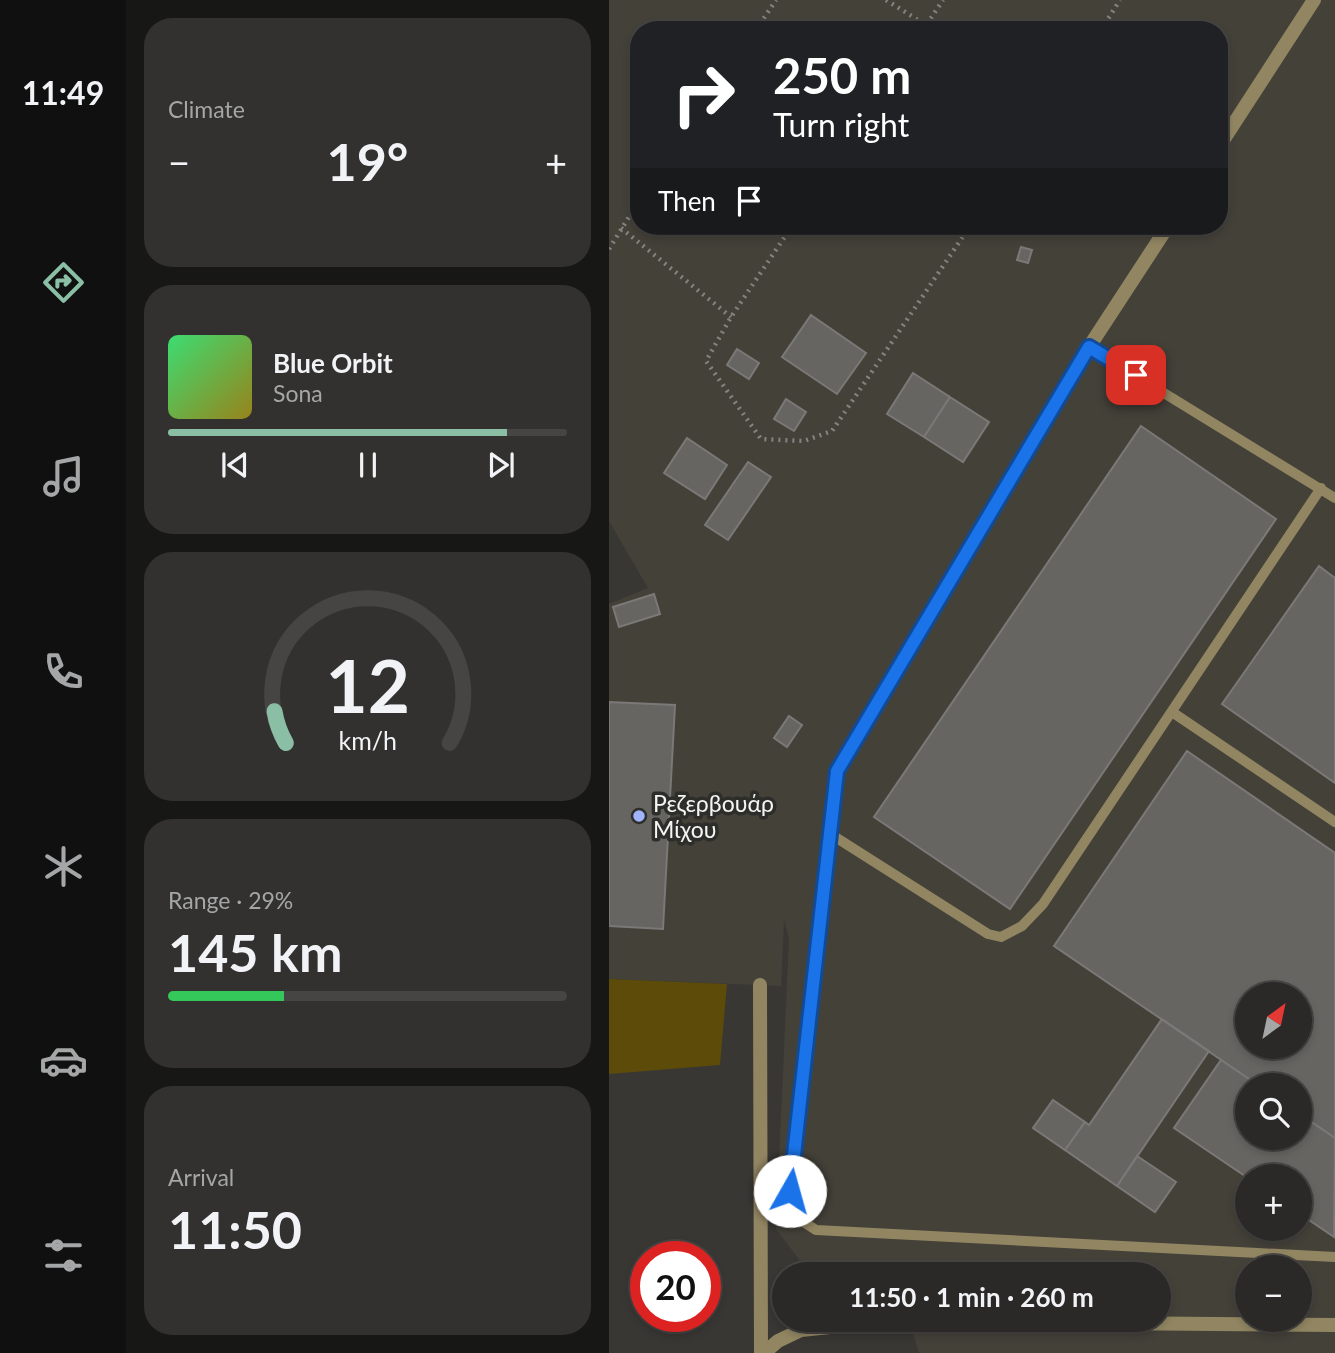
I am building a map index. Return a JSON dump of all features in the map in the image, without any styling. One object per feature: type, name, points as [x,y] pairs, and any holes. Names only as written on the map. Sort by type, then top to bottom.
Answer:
[{"type":"street","points":[[1228,133],[1314,0]]},
{"type":"street","points":[[1089,347],[1162,235]]},
{"type":"street","points":[[760,985],[763,1353]]},
{"type":"street","points":[[763,1353],[785,1336],[801,1330],[888,1321],[1335,1325]]},
{"type":"lane","points":[[1335,498],[1089,347],[837,771],[832,835],[790,1191],[796,1217],[816,1230],[858,1235],[1335,1257]]},
{"type":"lane","points":[[832,835],[988,934],[1001,937],[1021,926],[1043,904],[1321,488]]},
{"type":"lane","points":[[1172,712],[1335,822]]},
{"type":"path","points":[[762,21],[776,0]]},
{"type":"path","points":[[886,0],[916,21]]},
{"type":"path","points":[[929,21],[943,0]]},
{"type":"path","points":[[1107,21],[1120,0]]},
{"type":"path","points":[[609,249],[630,214]]},
{"type":"path","points":[[621,228],[731,317]]},
{"type":"path","points":[[786,235],[731,317],[706,361],[761,439],[804,441],[832,431],[964,235]]},
{"type":"shaded area","points":[[609,0],[1335,0],[1335,1353],[919,1353],[913,1332],[1171,1332],[1171,1262],[801,1262],[776,1229],[789,938],[784,919],[781,986],[609,979],[609,604],[648,588],[609,521]]},
{"type":"shaded area","points":[[609,979],[727,984],[720,1065],[609,1074]]},
{"type":"building","points":[[1021,247],[1032,250],[1028,263],[1017,260]]},
{"type":"building","points":[[811,315],[866,353],[837,394],[782,357]]},
{"type":"building","points":[[737,349],[759,363],[749,379],[727,365]]},
{"type":"building","points":[[913,373],[950,397],[924,437],[887,414]]},
{"type":"building","points":[[950,397],[989,422],[963,462],[924,437]]},
{"type":"building","points":[[786,399],[806,412],[794,431],[774,419]]},
{"type":"building","points":[[1141,426],[1276,519],[1010,909],[874,817]]},
{"type":"building","points":[[687,438],[727,465],[705,499],[664,473]]},
{"type":"building","points":[[748,462],[771,477],[728,540],[705,525]]},
{"type":"building","points":[[1319,566],[1335,578],[1335,783],[1222,704]]},
{"type":"building","points":[[654,594],[660,614],[619,627],[613,607]]},
{"type":"building","name":"Ρεζερβουάρ Μίχου","points":[[609,702],[675,705],[663,929],[609,926]]},
{"type":"building","points":[[789,716],[802,725],[787,747],[774,738]]},
{"type":"building","points":[[1187,751],[1335,853],[1335,1138],[1312,1122],[1312,1073],[1240,1073],[1054,946]]},
{"type":"building","points":[[1162,1019],[1209,1051],[1117,1186],[1065,1150],[1085,1122],[1089,1125]]},
{"type":"building","points":[[1221,1060],[1240,1073],[1235,1073],[1235,1150],[1312,1150],[1312,1122],[1335,1138],[1334,1237],[1312,1222],[1312,1164],[1235,1164],[1235,1169],[1174,1128]]},
{"type":"building","points":[[1053,1100],[1085,1122],[1065,1150],[1033,1128]]},
{"type":"building","points":[[1137,1156],[1176,1182],[1155,1212],[1117,1186]]},
{"type":"place","name":"Ρεζερβουάρ Μίχου","points":[[639,816]]},
{"type":"route","points":[[790,1191],[832,835],[837,771],[1089,347],[1136,375]]}]
